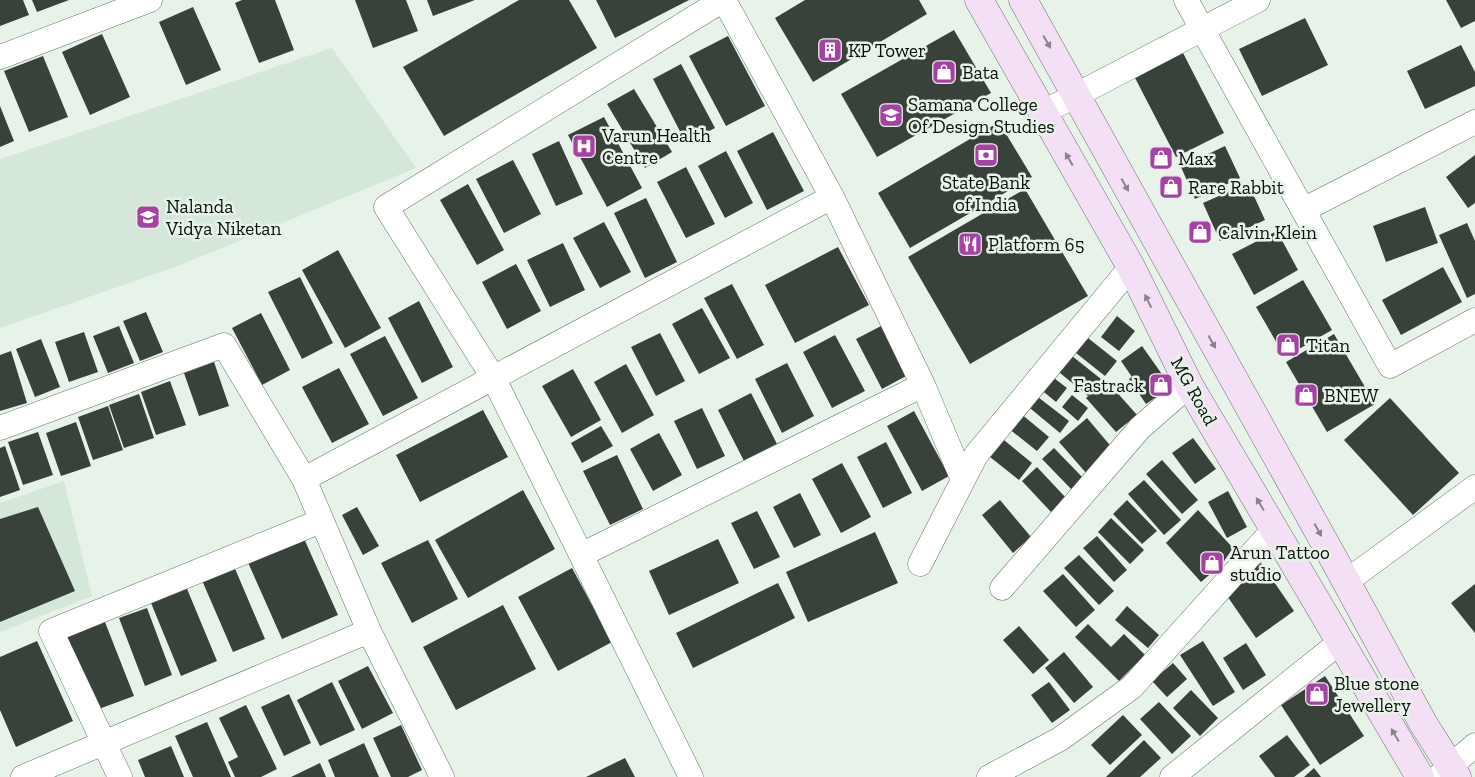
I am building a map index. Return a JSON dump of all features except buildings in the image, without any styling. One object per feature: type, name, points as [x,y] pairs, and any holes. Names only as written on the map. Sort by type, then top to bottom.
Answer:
[{"type":"main road","name":"MG Road","points":[[979,0],[1131,267],[1188,385],[1275,528],[1420,777]]},
{"type":"main road","name":"MG Road","points":[[1023,0],[1347,581],[1449,773]]},
{"type":"main road","points":[[1166,338],[1199,318]]},
{"type":"street","points":[[0,56],[150,0]]},
{"type":"street","points":[[691,777],[494,379],[386,207],[723,0],[832,197],[923,386],[963,480]]},
{"type":"street","points":[[1186,0],[1390,366],[1475,320]]},
{"type":"street","points":[[1042,113],[1258,0]]},
{"type":"street","points":[[1303,210],[1475,122]]},
{"type":"street","points":[[304,479],[832,197]]},
{"type":"street","points":[[920,564],[976,455],[1131,267]]},
{"type":"street","points":[[0,428],[224,345],[304,479],[369,631],[439,776]]},
{"type":"street","points":[[1002,588],[1140,428],[1188,385]]},
{"type":"street","points":[[581,555],[923,386]]},
{"type":"street","points":[[1347,581],[1475,487]]},
{"type":"street","points":[[120,777],[51,631],[321,521]]},
{"type":"street","points":[[990,777],[1060,739],[1132,687],[1275,528]]},
{"type":"street","points":[[23,777],[369,631]]},
{"type":"street","points":[[1172,777],[1340,642]]},
{"type":"street","points":[[1449,773],[1475,744]]},
{"type":"shaded area","name":"Nalanda Vidya Niketan","points":[[332,48],[416,168],[178,266],[0,328],[0,159]]},
{"type":"shaded area","points":[[64,481],[92,596],[0,632],[0,503]]},
{"type":"place","name":"KP Tower","points":[[830,50]]},
{"type":"place","name":"Bata","points":[[944,72]]},
{"type":"place","name":"Samana College Of Design Studies","points":[[891,115]]},
{"type":"place","name":"Varun Health Centre","points":[[584,146]]},
{"type":"place","name":"State Bank of India","points":[[986,155]]},
{"type":"place","name":"Max","points":[[1161,158]]},
{"type":"place","name":"Rare Rabbit","points":[[1171,187]]},
{"type":"place","name":"Nalanda Vidya Niketan","points":[[148,217]]},
{"type":"place","name":"Calvin Klein","points":[[1200,232]]},
{"type":"place","name":"Platform 65","points":[[970,244]]},
{"type":"place","name":"Titan","points":[[1288,345]]},
{"type":"place","name":"Fastrack","points":[[1161,385]]},
{"type":"place","name":"BNEW","points":[[1306,395]]},
{"type":"place","name":"Arun Tattoo studio","points":[[1212,563]]},
{"type":"place","name":"Blue stone Jewellery","points":[[1317,694]]}]
